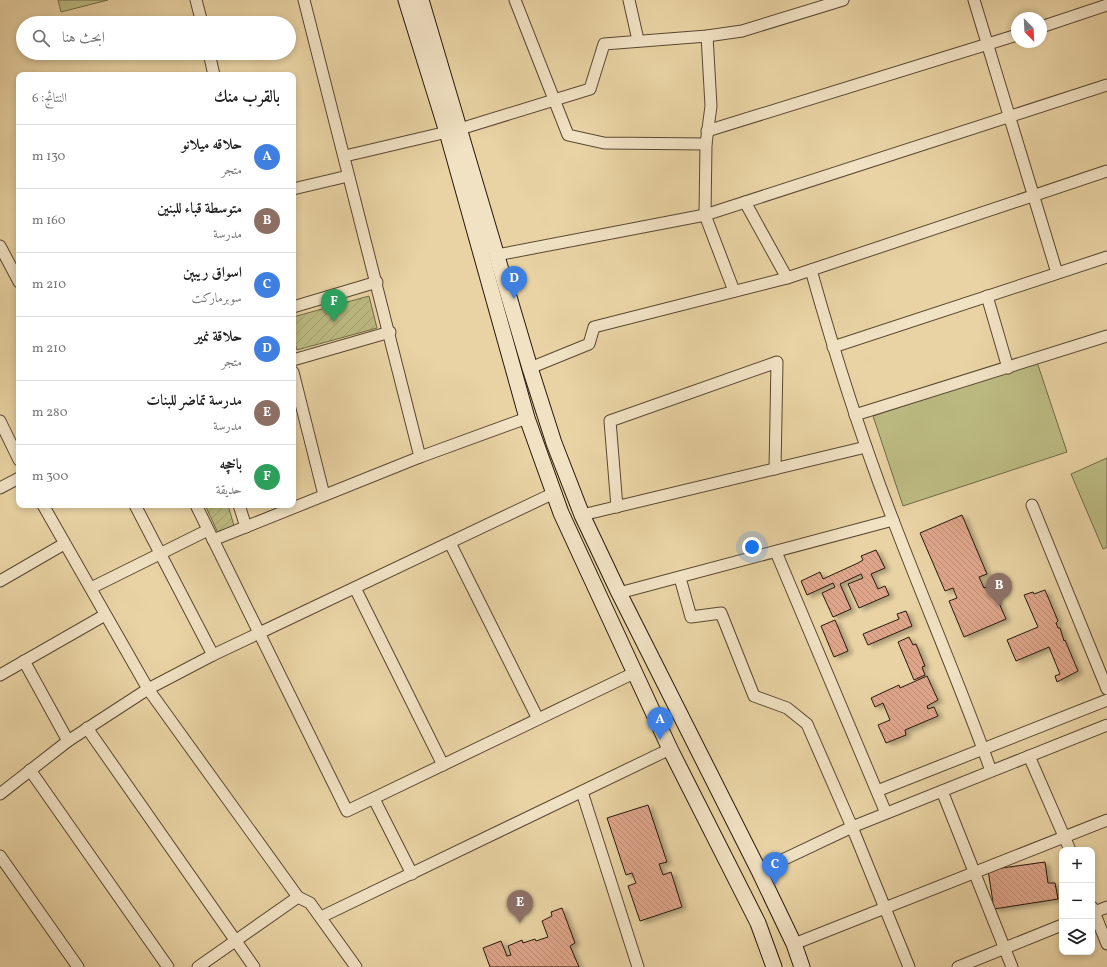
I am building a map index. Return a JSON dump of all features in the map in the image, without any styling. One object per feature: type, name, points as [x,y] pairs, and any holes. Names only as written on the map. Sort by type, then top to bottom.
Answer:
[{"type":"main road","points":[[406,0],[497,255],[530,368],[554,443],[582,515],[619,594],[759,871],[794,944],[802,967]]},
{"type":"main road","points":[[421,0],[527,418],[561,513],[670,749],[758,923],[774,967]]},
{"type":"street","points":[[196,0],[200,16]]},
{"type":"street","points":[[304,0],[348,176],[390,332],[420,456]]},
{"type":"street","points":[[515,0],[568,135],[604,143],[706,144]]},
{"type":"street","points":[[629,0],[638,40]]},
{"type":"street","points":[[344,156],[453,130],[590,89],[604,44],[638,40],[707,36],[742,31],[843,0]]},
{"type":"street","points":[[974,0],[1057,273]]},
{"type":"street","points":[[1047,25],[1107,5]]},
{"type":"street","points":[[707,36],[711,106],[706,144],[705,215],[734,291]]},
{"type":"street","points":[[707,131],[1011,37]]},
{"type":"street","points":[[211,60],[213,72]]},
{"type":"street","points":[[497,255],[705,215],[1107,85]]},
{"type":"street","points":[[530,368],[589,344],[594,326],[788,278],[1107,171]]},
{"type":"street","points":[[296,188],[348,176]]},
{"type":"street","points":[[745,202],[788,278]]},
{"type":"street","points":[[0,246],[16,276]]},
{"type":"street","points":[[833,347],[1107,258]]},
{"type":"street","points":[[811,270],[833,347],[866,447],[991,771]]},
{"type":"street","points":[[296,306],[377,282]]},
{"type":"street","points":[[987,296],[1008,368]]},
{"type":"street","points":[[296,359],[390,332]]},
{"type":"street","points":[[855,415],[1107,336]]},
{"type":"street","points":[[617,507],[610,421],[777,362],[775,469]]},
{"type":"street","points":[[296,384],[324,495]]},
{"type":"street","points":[[296,506],[420,456],[527,418]]},
{"type":"street","points":[[0,421],[16,454]]},
{"type":"street","points":[[582,515],[866,447]]},
{"type":"street","points":[[0,488],[16,480]]},
{"type":"street","points":[[0,794],[68,741],[148,689],[213,655],[554,493]]},
{"type":"street","points":[[1032,505],[1107,689]]},
{"type":"street","points":[[45,508],[148,689],[298,897],[310,903],[356,967]]},
{"type":"street","points":[[137,508],[213,655]]},
{"type":"street","points":[[198,508],[347,811],[634,673]]},
{"type":"street","points":[[240,508],[246,527]]},
{"type":"street","points":[[90,588],[160,553],[211,535],[246,527],[292,508]]},
{"type":"street","points":[[619,594],[893,520]]},
{"type":"street","points":[[450,543],[538,719]]},
{"type":"street","points":[[0,581],[64,544]]},
{"type":"street","points":[[776,552],[886,813]]},
{"type":"street","points":[[680,578],[691,617],[721,613],[754,696],[787,708],[807,724],[852,827],[909,967]]},
{"type":"street","points":[[355,588],[443,765]]},
{"type":"street","points":[[0,675],[105,615]]},
{"type":"street","points":[[24,662],[68,741]]},
{"type":"street","points":[[877,791],[1107,700]]},
{"type":"street","points":[[759,871],[852,827],[1107,725]]},
{"type":"street","points":[[87,728],[254,967]]},
{"type":"street","points":[[321,918],[670,749]]},
{"type":"street","points":[[1030,756],[1069,847]]},
{"type":"street","points":[[30,770],[168,967]]},
{"type":"street","points":[[942,790],[1012,967]]},
{"type":"street","points":[[582,792],[638,967]]},
{"type":"street","points":[[374,798],[412,874]]},
{"type":"street","points":[[794,944],[1065,838],[1107,820]]},
{"type":"street","points":[[0,856],[78,967]]},
{"type":"street","points":[[198,967],[298,897]]},
{"type":"street","points":[[1095,910],[1107,907]]},
{"type":"street","points":[[1095,916],[1107,944]]},
{"type":"street","points":[[958,967],[1059,926]]},
{"type":"shaded area","points":[[58,0],[108,0],[61,12]]},
{"type":"shaded area","points":[[369,296],[377,328],[297,350],[296,316]]},
{"type":"shaded area","points":[[1037,362],[1067,452],[903,506],[873,416]]},
{"type":"shaded area","points":[[1107,458],[1107,547],[1103,549],[1071,474]]},
{"type":"shaded area","points":[[206,508],[229,508],[234,526],[218,533]]},
{"type":"building","points":[[962,515],[987,574],[979,577],[984,588],[991,585],[1006,619],[964,637],[949,601],[957,598],[953,588],[945,591],[920,533]]},
{"type":"building","points":[[876,550],[885,568],[871,574],[878,589],[885,586],[889,595],[859,608],[848,584],[863,578],[861,574],[840,584],[851,609],[833,617],[822,593],[835,587],[833,583],[807,595],[801,581],[820,572],[823,579],[858,563],[863,560],[861,556]]},
{"type":"building","points":[[1045,590],[1058,621],[1056,623],[1058,628],[1060,628],[1064,641],[1065,640],[1078,671],[1057,682],[1055,676],[1060,674],[1049,647],[1016,661],[1007,640],[1038,627],[1024,595],[1033,592],[1034,594]]},
{"type":"building","points":[[906,611],[912,626],[868,645],[863,634],[899,619],[897,614]]},
{"type":"building","points":[[835,620],[848,651],[834,657],[821,626]]},
{"type":"building","points":[[909,637],[913,645],[916,644],[925,666],[922,667],[925,675],[914,680],[898,642]]},
{"type":"building","points":[[927,676],[938,700],[927,706],[928,709],[934,707],[938,716],[905,730],[906,735],[886,743],[878,725],[890,720],[883,703],[875,707],[871,698],[899,685],[900,688]]},
{"type":"building","points":[[648,805],[667,862],[659,864],[663,875],[671,872],[682,907],[640,921],[628,886],[636,883],[632,873],[626,875],[607,818]]},
{"type":"building","points":[[1045,862],[1048,883],[1055,883],[1058,899],[994,909],[988,870]]},
{"type":"building","points":[[562,908],[575,943],[570,946],[579,967],[490,967],[483,948],[501,941],[507,956],[511,955],[508,946],[522,940],[523,943],[548,937],[542,921],[552,916],[551,912]]},
{"type":"place","name":"حلاقة نمير","points":[[514,299]]},
{"type":"place","name":"باخچە","points":[[334,322]]},
{"type":"place","name":"متوسطة قباء للبنين","points":[[999,606]]},
{"type":"place","name":"حلاقه ميلانو","points":[[660,740]]},
{"type":"place","name":"اسواق ريبين","points":[[775,885]]},
{"type":"place","name":"مدرسة تماضر للبنات","points":[[520,923]]}]
